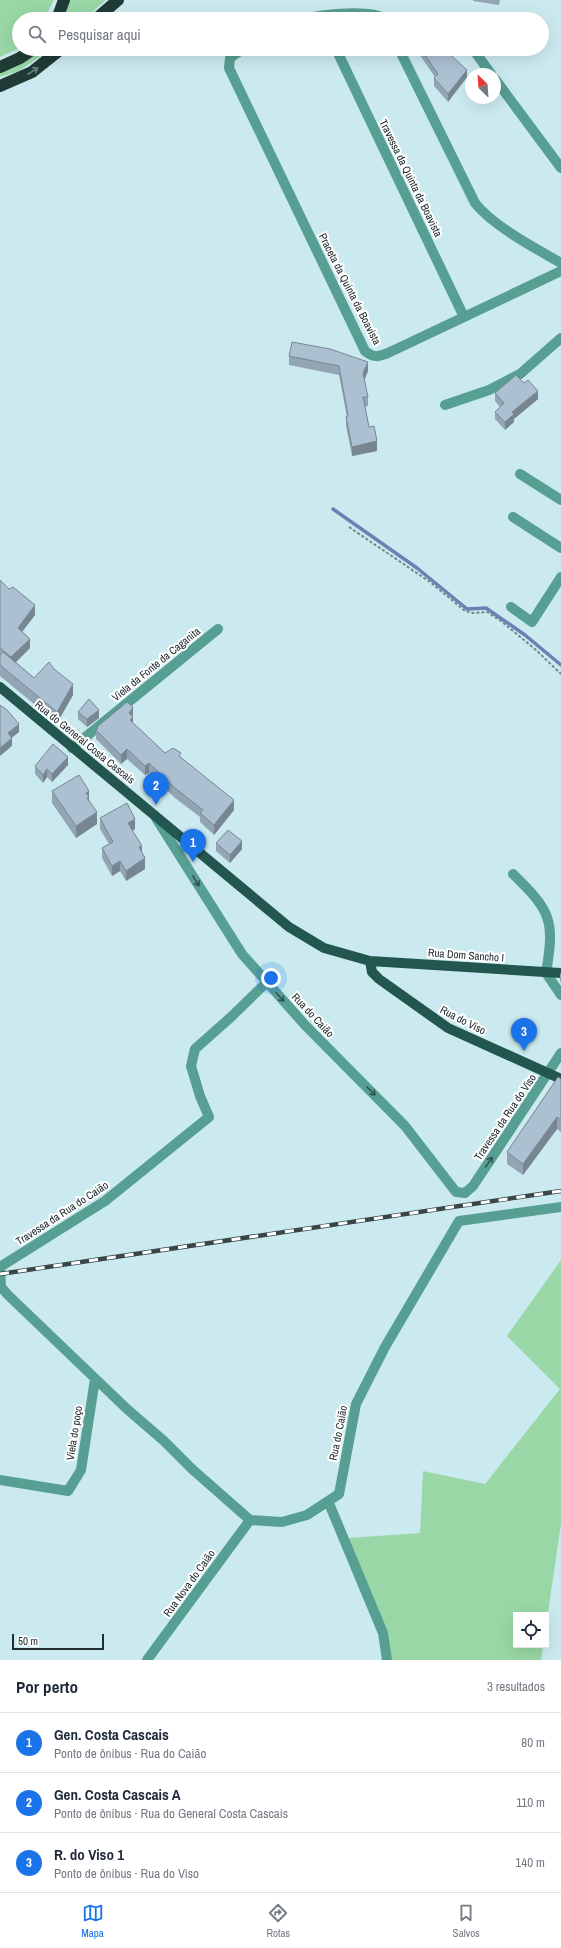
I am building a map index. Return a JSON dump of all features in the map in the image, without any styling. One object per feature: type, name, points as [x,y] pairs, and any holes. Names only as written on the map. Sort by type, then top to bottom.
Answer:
[{"type":"highway","points":[[60,12],[64,0]]},
{"type":"highway","points":[[104,12],[118,0]]},
{"type":"highway","points":[[0,67],[23,56]]},
{"type":"highway","points":[[0,86],[32,72],[52,56]]},
{"type":"main road","name":"Rua do General Costa Cascais","points":[[0,688],[72,748],[153,812],[289,927],[324,948],[370,961]]},
{"type":"main road","name":"Rua Dom Sancho I","points":[[370,961],[561,973]]},
{"type":"main road","name":"Rua do Viso","points":[[370,961],[372,972],[379,979],[437,1022],[459,1034],[549,1072],[561,1079]]},
{"type":"street","name":"Praceta da Quinta da Boavista","points":[[233,56],[230,58],[229,68],[365,352],[371,356],[377,357],[561,271]]},
{"type":"street","name":"Travessa da Quinta da Boavista","points":[[339,56],[464,317]]},
{"type":"street","points":[[402,56],[475,203],[481,211],[521,239],[561,263]]},
{"type":"street","points":[[478,56],[487,68]]},
{"type":"street","points":[[501,87],[561,168]]},
{"type":"street","points":[[445,405],[489,390],[520,374],[561,338]]},
{"type":"street","points":[[520,474],[561,500]]},
{"type":"street","points":[[513,517],[561,548]]},
{"type":"street","points":[[511,607],[532,622],[561,577]]},
{"type":"street","name":"Viela da Fonte da Caganita","points":[[72,748],[218,629]]},
{"type":"street","name":"Rua do Caião","points":[[153,812],[242,954],[305,1025],[405,1126],[456,1192],[465,1193]]},
{"type":"street","points":[[513,874],[533,892],[548,916],[551,931],[546,973],[561,994]]},
{"type":"street","name":"Travessa da Rua do Caião","points":[[250,1520],[192,1469],[164,1441],[95,1379],[1,1287],[0,1267],[105,1201],[209,1117],[200,1096],[191,1066],[195,1049],[232,1017],[267,982]]},
{"type":"street","name":"Travessa da Rua do Viso","points":[[465,1193],[473,1186],[561,1053]]},
{"type":"street","name":"Rua do Caião","points":[[250,1520],[282,1522],[307,1515],[338,1494],[356,1404],[385,1347],[459,1221],[561,1207]]},
{"type":"street","name":"Viela do poço","points":[[0,1480],[68,1491],[80,1470],[95,1379]]},
{"type":"street","points":[[328,1501],[382,1633],[387,1660]]},
{"type":"street","name":"Rua Nova do Caião","points":[[147,1660],[250,1520]]},
{"type":"path","points":[[349,527],[430,582],[465,611],[487,612],[501,621],[541,654],[561,674]]},
{"type":"green space","points":[[0,0],[54,0],[48,12],[12,12],[12,51],[0,57]]},
{"type":"green space","points":[[69,0],[106,0],[92,12],[66,12]]},
{"type":"green space","points":[[27,56],[40,56],[19,71],[0,77],[0,73]]},
{"type":"green space","points":[[561,1260],[561,1524],[548,1612],[513,1612],[513,1648],[543,1648],[541,1660],[387,1660],[348,1538],[420,1533],[423,1471],[485,1484],[560,1389],[507,1336]]},
{"type":"building","points":[[426,56],[452,56],[465,68],[465,73],[448,94],[434,78],[438,74]]},
{"type":"building","points":[[292,342],[330,349],[368,362],[363,373],[368,397],[363,397],[369,427],[374,426],[377,441],[352,447],[339,366],[289,356]]},
{"type":"building","points":[[516,375],[524,383],[528,380],[538,391],[512,412],[514,414],[505,422],[495,412],[504,403],[495,393]]},
{"type":"building","points":[[0,580],[9,589],[13,587],[35,605],[18,628],[30,639],[11,657],[0,648]]},
{"type":"building","points":[[3,652],[34,678],[49,662],[54,669],[73,684],[57,712],[0,665],[0,655]]},
{"type":"building","points":[[89,699],[99,710],[87,719],[78,712]]},
{"type":"building","points":[[127,702],[133,707],[129,713],[133,717],[130,720],[165,753],[173,748],[181,753],[179,756],[234,800],[214,825],[200,813],[203,810],[175,788],[149,763],[145,766],[127,749],[121,755],[96,730],[98,728],[97,727]]},
{"type":"building","points":[[0,705],[7,710],[19,724],[8,733],[12,738],[0,748]]},
{"type":"building","points":[[53,744],[68,757],[52,774],[47,769],[43,775],[35,766]]},
{"type":"building","points":[[79,775],[89,791],[86,793],[89,797],[87,798],[97,812],[76,826],[52,791]]},
{"type":"building","points":[[127,803],[135,819],[128,823],[142,846],[139,847],[145,858],[126,871],[120,861],[112,866],[102,848],[113,842],[100,818]]},
{"type":"building","points":[[228,830],[242,841],[230,855],[216,843]]},
{"type":"building","points":[[558,1077],[561,1079],[561,1120],[557,1117],[523,1164],[507,1152]]},
{"type":"waterway","points":[[333,509],[417,568],[467,609],[486,608],[525,635],[561,665]]},
{"type":"railway","points":[[0,1274],[561,1191]]},
{"type":"place","name":"Gen. Costa Cascais A","points":[[156,805]]},
{"type":"place","name":"Gen. Costa Cascais","points":[[193,862]]},
{"type":"place","name":"R. do Viso 1","points":[[524,1051]]}]
